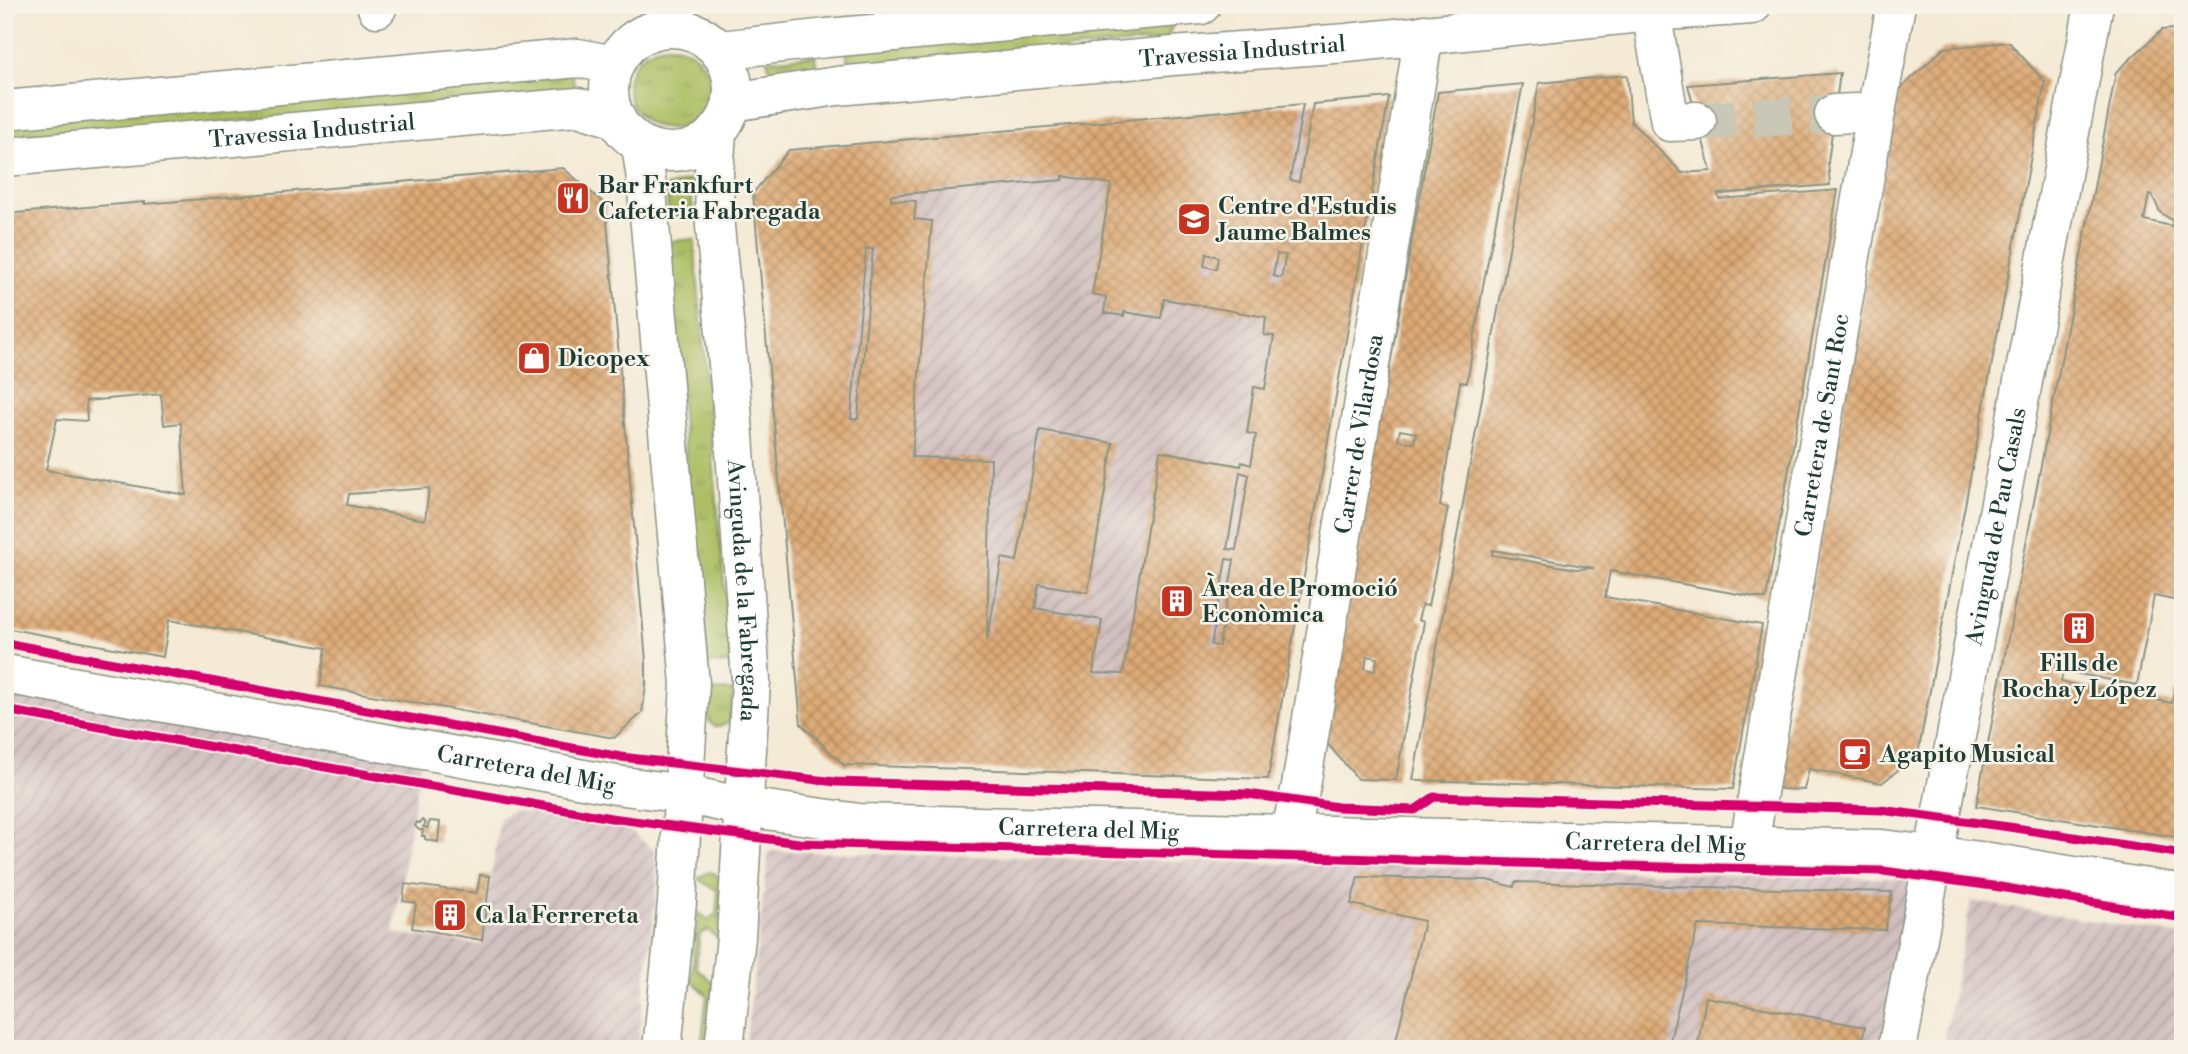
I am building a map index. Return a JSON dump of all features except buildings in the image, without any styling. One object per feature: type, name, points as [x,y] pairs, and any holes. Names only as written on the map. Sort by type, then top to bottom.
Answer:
[{"type":"street","name":"Travessia Industrial","points":[[721,50],[1201,5]]},
{"type":"street","name":"Travessia Industrial","points":[[725,117],[837,86],[1347,43],[1651,8],[1752,5]]},
{"type":"street","name":"Carretera de Sant Roc","points":[[1749,844],[1896,5]]},
{"type":"street","name":"Avinguda de Pau Casals","points":[[1897,1049],[2094,5]]},
{"type":"street","points":[[1651,8],[1670,122],[1697,121]]},
{"type":"street","points":[[628,132],[667,153],[692,148],[725,117],[732,79],[721,50],[704,36],[688,30],[666,28],[644,34],[626,47],[614,65],[608,93],[628,132],[646,179],[690,684],[677,902],[662,1049]]},
{"type":"street","name":"Carrer de Vilardosa","points":[[1290,834],[1303,772],[1424,34]]},
{"type":"street","name":"Travessia Industrial","points":[[5,110],[578,58],[614,65]]},
{"type":"street","name":"Travessia Industrial","points":[[5,157],[578,107],[628,132]]},
{"type":"street","points":[[1834,114],[1876,112]]},
{"type":"street","name":"Avinguda de la Fabregada","points":[[724,1049],[736,937],[751,681],[732,407],[715,226],[714,173],[725,117]]},
{"type":"street","name":"Carretera del Mig","points":[[5,674],[616,785],[859,823],[1882,849],[1989,862],[2183,894]]},
{"type":"shaded area","points":[[1389,97],[1268,779],[844,765],[801,724],[753,193],[789,150]]},
{"type":"shaded area","points":[[5,668],[423,748],[393,933],[481,945],[500,818],[513,810],[627,828],[655,851],[657,887],[637,1049],[5,1049]]},
{"type":"shaded area","points":[[769,851],[1912,879],[1880,1049],[745,1049]]},
{"type":"shaded area","points":[[1971,901],[2183,936],[2183,1049],[1942,1049]]},
{"type":"green space","points":[[1175,21],[1166,40],[850,70],[845,47]]},
{"type":"green space","points":[[669,46],[685,49],[698,58],[707,71],[710,87],[707,103],[698,116],[685,125],[669,128],[653,125],[640,116],[631,103],[628,87],[631,71],[640,58],[653,49]]},
{"type":"green space","points":[[815,55],[817,72],[772,79],[767,60]]},
{"type":"green space","points":[[572,73],[575,91],[5,142],[5,124]]},
{"type":"green space","points":[[690,180],[693,214],[669,217],[666,187]]},
{"type":"green space","points":[[694,239],[731,663],[704,664],[667,242]]},
{"type":"green space","points":[[733,690],[730,721],[716,726],[708,718],[705,691]]},
{"type":"green space","points":[[710,872],[716,874],[723,885],[718,939],[708,930],[700,934],[696,967],[714,984],[707,1049],[701,1049],[707,995],[691,980],[698,912],[708,920],[716,914],[718,891],[699,880],[699,877]]},
{"type":"tunnel","points":[[1697,121],[1834,114]]},
{"type":"cycle path","points":[[5,643],[621,757],[836,782],[1248,794],[1338,807],[1415,810],[1434,797],[1881,810],[2183,854]]},
{"type":"cycle path","points":[[5,710],[611,818],[799,843],[1883,871],[2000,887],[2183,918]]},
{"type":"place","name":"Bar Frankfurt Cafeteria Fabregada","points":[[573,198]]},
{"type":"place","name":"Centre d'Estudis Jaume Balmes","points":[[1194,219]]},
{"type":"place","name":"Dicopex","points":[[534,358]]},
{"type":"place","name":"Àrea de Promoció Econòmica","points":[[1177,601]]},
{"type":"place","name":"Fills de Rocha y López","points":[[2079,628]]},
{"type":"place","name":"Agapito Musical","points":[[1855,754]]},
{"type":"place","name":"Ca la Ferrereta","points":[[450,915]]}]
